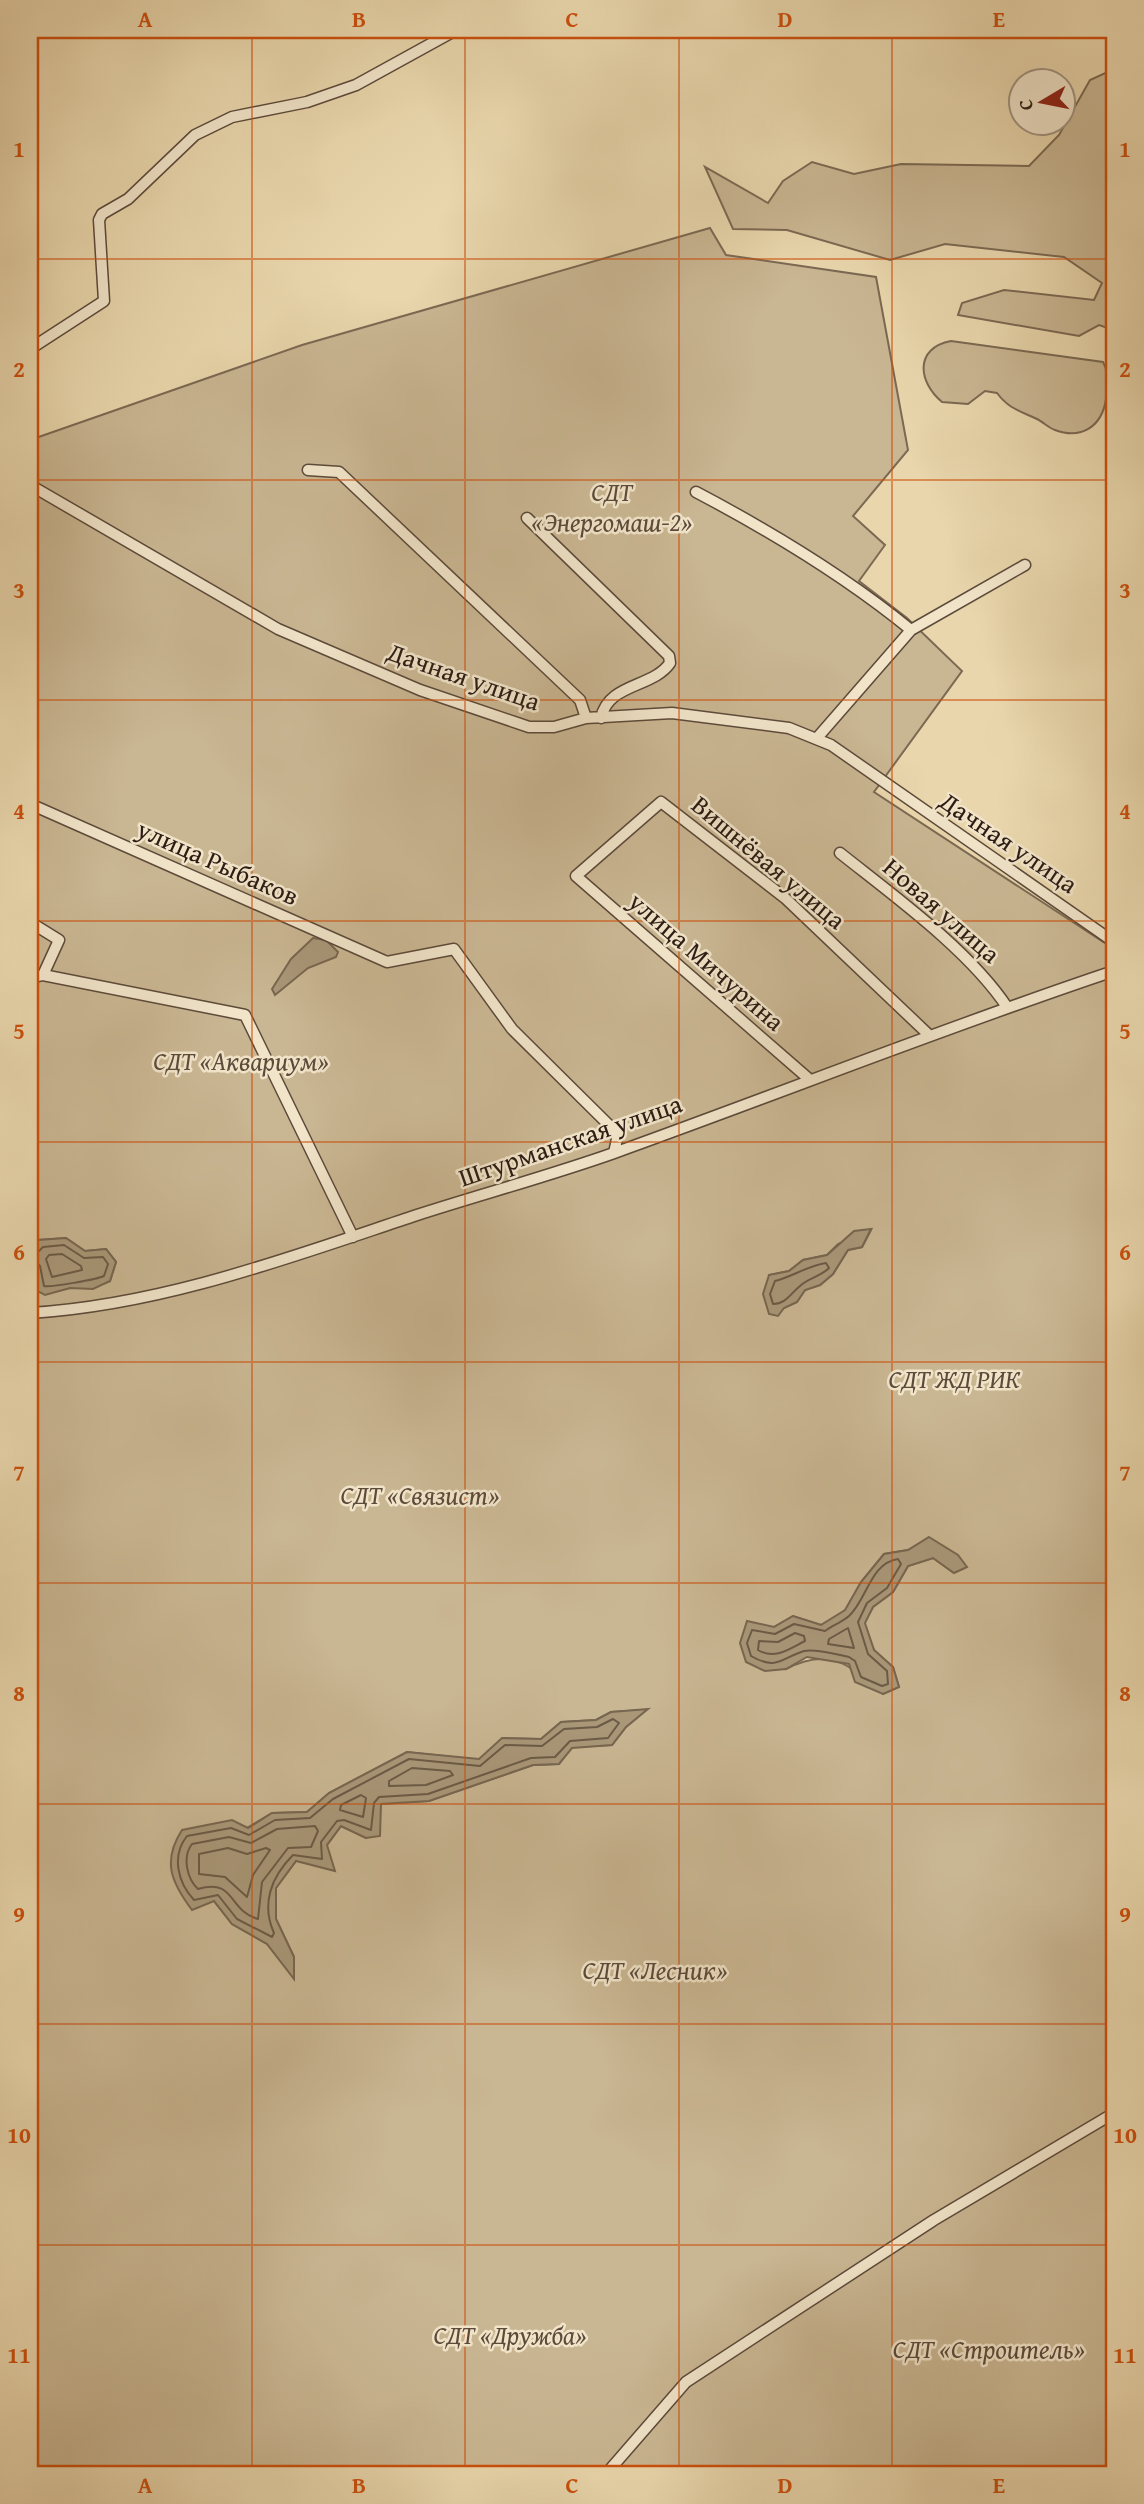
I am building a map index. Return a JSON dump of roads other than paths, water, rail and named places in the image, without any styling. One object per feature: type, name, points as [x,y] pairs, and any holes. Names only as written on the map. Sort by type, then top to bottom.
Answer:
[{"type":"street","points":[[30,349],[104,301],[97,239],[102,214],[134,194],[188,139],[232,117],[307,102],[356,85],[456,30]]},
{"type":"street","points":[[308,470],[339,472],[580,700],[586,718]]},
{"type":"street","name":"Дачная улица","points":[[30,485],[278,629],[420,690],[536,728],[554,727],[586,718],[672,713],[789,727],[817,738],[1114,942]]},
{"type":"street","points":[[696,492],[826,567],[911,630]]},
{"type":"street","points":[[527,518],[669,656],[670,663],[664,671],[609,700],[601,718]]},
{"type":"street","points":[[817,738],[911,630],[1025,565]]},
{"type":"street","name":"Вишнёвая улица","points":[[576,876],[661,802],[785,898],[929,1035]]},
{"type":"street","name":"улица Рыбаков","points":[[30,804],[387,962],[454,949],[512,1029],[618,1134],[614,1153]]},
{"type":"street","name":"Новая улица","points":[[840,853],[887,889],[989,981],[1007,1007]]},
{"type":"street","name":"улица Мичурина","points":[[576,876],[809,1079]]},
{"type":"street","points":[[30,922],[59,940],[43,975]]},
{"type":"street","name":"Штурманская улица","points":[[30,1314],[71,1311],[212,1281],[353,1237],[614,1153],[929,1035],[1114,971]]},
{"type":"street","points":[[30,978],[43,975],[244,1015],[353,1237]]},
{"type":"street","points":[[606,2474],[686,2382],[934,2220],[1114,2113]]},
{"type":"water","points":[[313,938],[326,940],[338,952],[336,957],[308,968],[275,995],[272,989],[291,959]]},
{"type":"water","points":[[871,1229],[862,1247],[848,1250],[833,1274],[820,1285],[805,1290],[797,1302],[784,1308],[778,1316],[769,1314],[763,1294],[769,1275],[789,1271],[803,1260],[827,1255],[854,1231]]},
{"type":"water","points":[[66,1238],[85,1251],[106,1249],[116,1262],[110,1281],[93,1289],[70,1288],[45,1295],[36,1290],[30,1253],[38,1240]]},
{"type":"water","points":[[929,1537],[958,1555],[967,1567],[954,1573],[933,1558],[908,1566],[893,1592],[873,1607],[865,1623],[874,1650],[893,1667],[899,1687],[883,1694],[855,1682],[849,1664],[807,1657],[786,1669],[765,1671],[746,1662],[740,1643],[747,1621],[774,1627],[793,1616],[821,1625],[845,1610],[861,1582],[884,1554],[908,1550]]},
{"type":"water","points":[[648,1709],[626,1727],[612,1745],[572,1748],[559,1764],[533,1765],[429,1801],[381,1804],[380,1836],[366,1838],[341,1826],[327,1845],[335,1871],[296,1861],[276,1888],[276,1919],[294,1957],[294,1979],[267,1944],[232,1924],[214,1901],[192,1910],[174,1881],[172,1852],[182,1830],[232,1820],[248,1828],[272,1813],[307,1812],[329,1793],[407,1752],[479,1759],[502,1738],[541,1739],[561,1722],[596,1720],[611,1712]]},
{"type":"park label","name":"СДТ «Энергомаш-2»","points":[[612,506]]},
{"type":"park label","name":"СДТ «Аквариум»","points":[[241,1060]]},
{"type":"park label","name":"СДТ ЖД РИК","points":[[954,1378]]},
{"type":"park label","name":"СДТ «Связист»","points":[[420,1494]]},
{"type":"park label","name":"СДТ «Лесник»","points":[[655,1969]]},
{"type":"park label","name":"СДТ «Дружба»","points":[[510,2334]]},
{"type":"park label","name":"СДТ «Строитель»","points":[[989,2348]]}]
